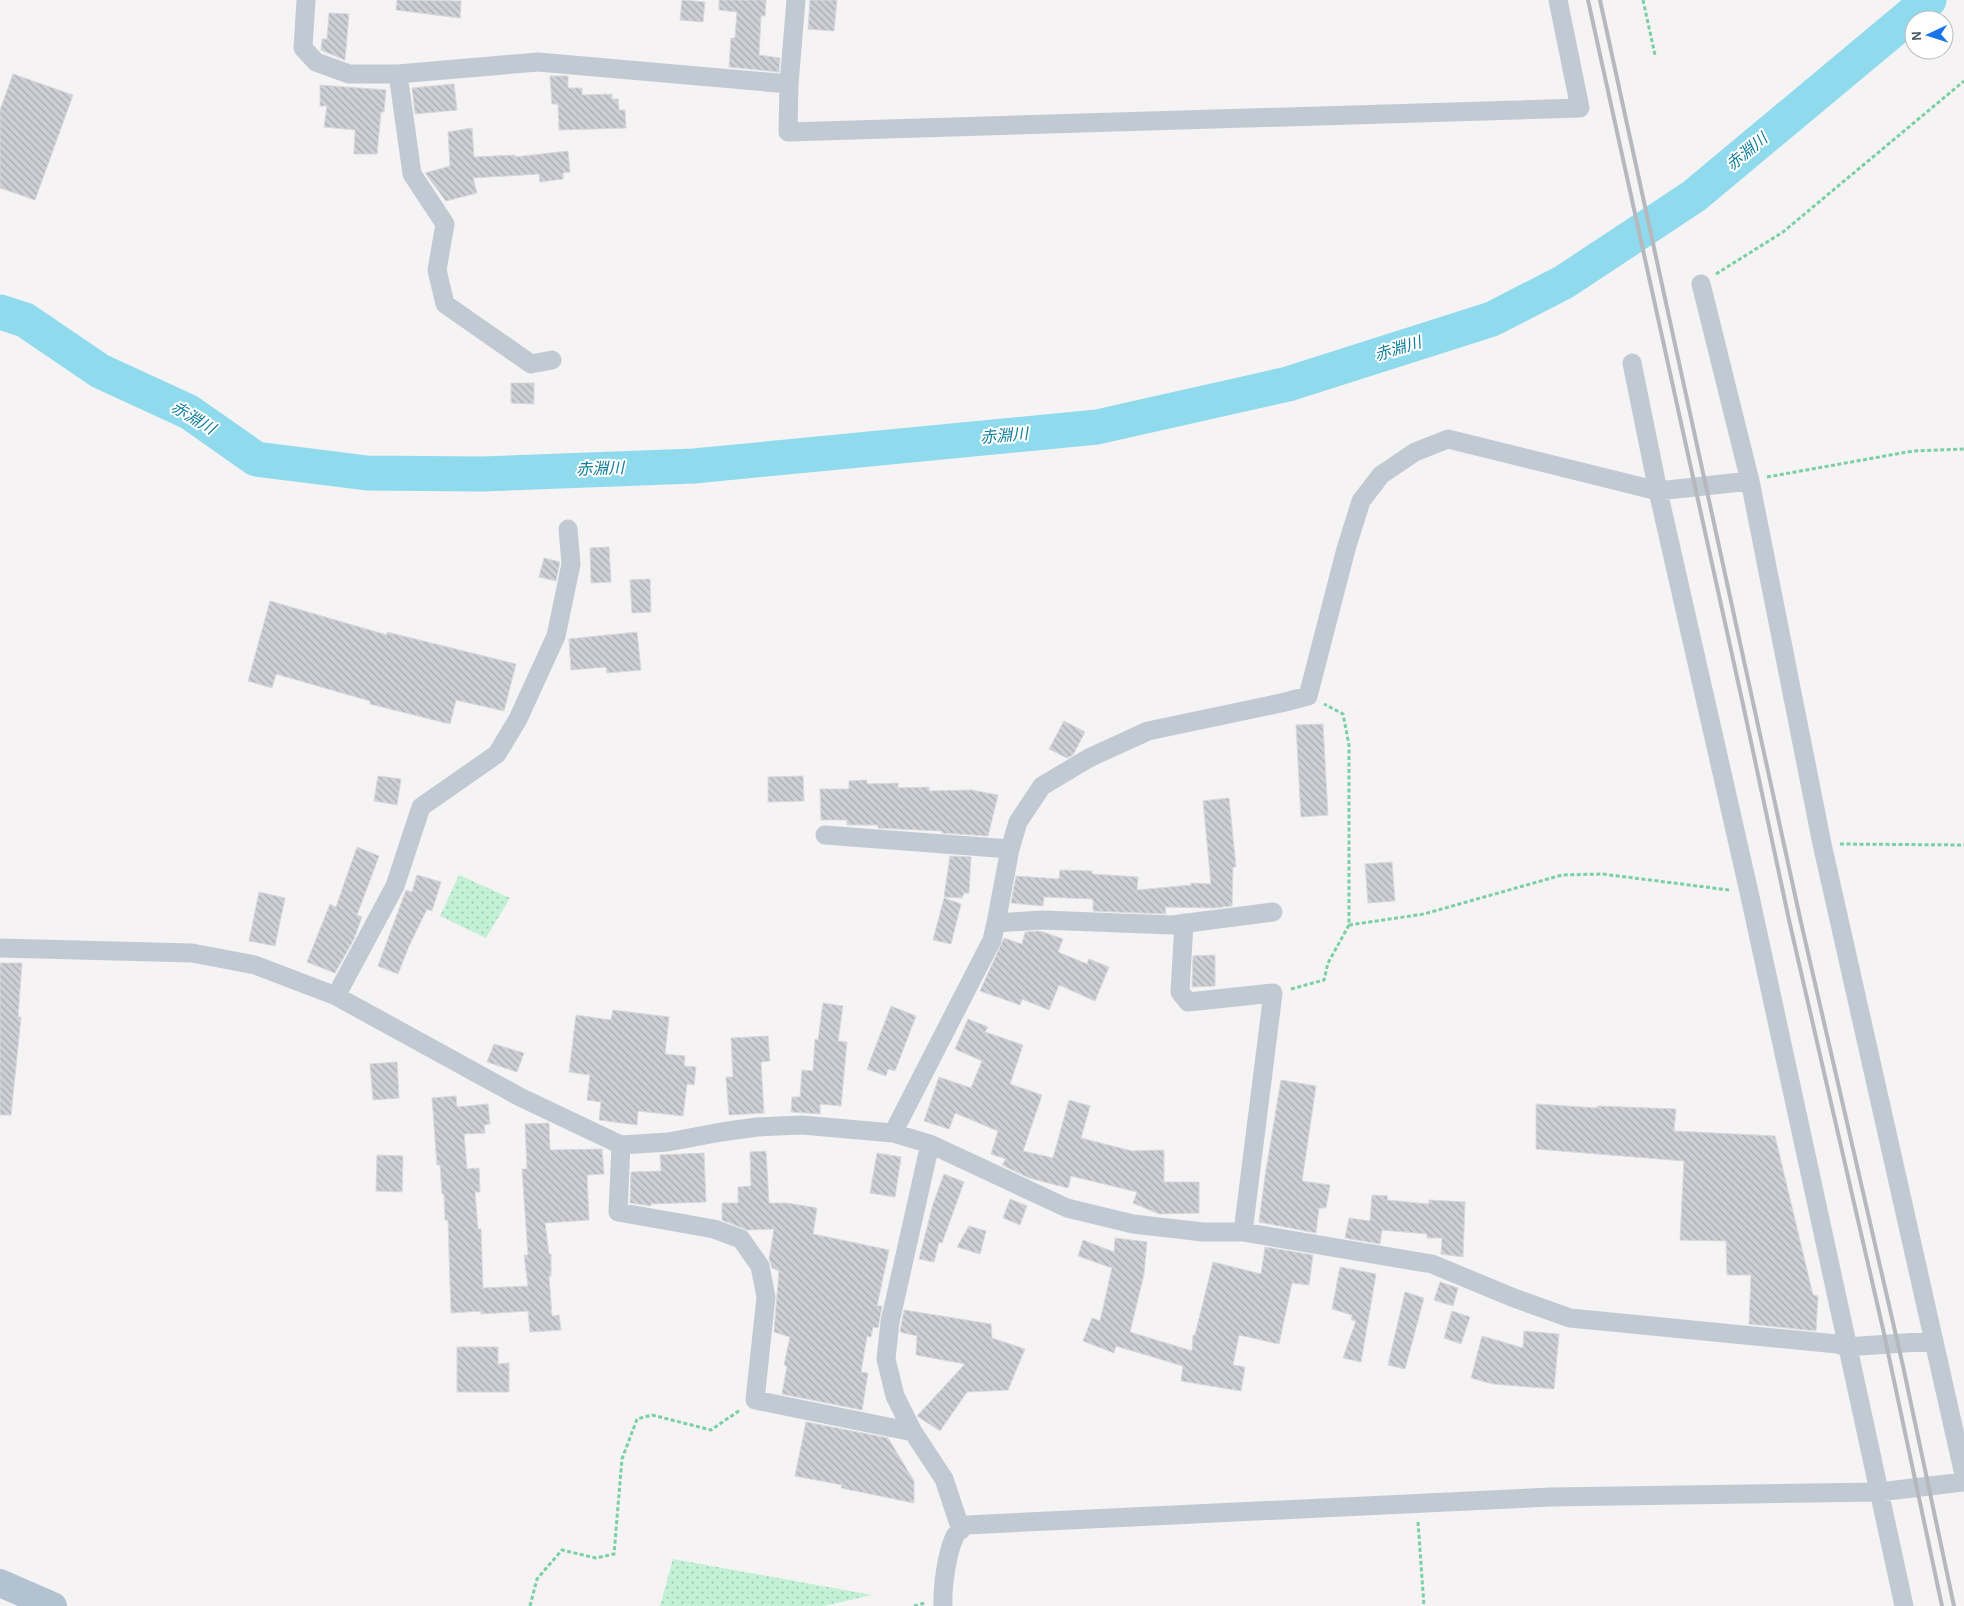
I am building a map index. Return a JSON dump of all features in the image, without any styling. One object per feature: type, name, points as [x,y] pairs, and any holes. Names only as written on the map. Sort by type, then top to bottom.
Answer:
[{"type":"main road","points":[[0,1583],[53,1606]]},
{"type":"street","points":[[306,0],[302,48],[316,62],[350,74],[398,74],[538,62],[789,84]]},
{"type":"street","points":[[796,0],[789,84],[788,132],[1580,108],[1558,0]]},
{"type":"street","points":[[398,74],[412,174],[445,224],[437,270],[445,304],[531,364],[552,360]]},
{"type":"street","points":[[1701,284],[1750,481],[1822,844],[1964,1475]]},
{"type":"street","points":[[1632,363],[1658,491],[1749,892],[1846,1347],[1904,1606]]},
{"type":"street","points":[[893,1133],[992,940],[1010,850],[1018,822],[1042,786],[1089,758],[1148,731],[1308,696],[1346,549],[1361,501],[1381,475],[1415,452],[1448,439],[1658,491],[1750,481]]},
{"type":"street","points":[[336,996],[395,886],[421,807],[497,754],[518,719],[556,636],[571,564],[568,529]]},
{"type":"street","points":[[825,835],[1010,850]]},
{"type":"street","points":[[996,923],[1042,920],[1122,924],[1184,924],[1273,912]]},
{"type":"street","points":[[1184,924],[1180,992],[1188,1002],[1273,993],[1243,1232]]},
{"type":"street","points":[[0,948],[192,953],[255,964],[336,996],[520,1097],[621,1145],[668,1142],[721,1132],[793,1126],[893,1133],[930,1144],[1067,1208],[1133,1224],[1203,1232],[1243,1232],[1432,1264],[1514,1298],[1570,1318],[1837,1344],[1846,1347],[1933,1341]]},
{"type":"street","points":[[930,1144],[890,1322],[886,1359],[895,1396],[913,1432],[944,1479],[961,1530]]},
{"type":"street","points":[[621,1145],[618,1212],[714,1229],[741,1239],[760,1266],[766,1297],[754,1400],[913,1432]]},
{"type":"street","points":[[943,1606],[942,1596],[949,1557],[956,1536],[966,1525],[1551,1497],[1879,1492],[1964,1482]]},
{"type":"path","points":[[1643,0],[1656,55]]},
{"type":"path","points":[[1701,284],[1783,232],[1964,81]]},
{"type":"path","points":[[1750,481],[1913,452],[1964,449]]},
{"type":"path","points":[[1273,993],[1324,980],[1328,963],[1349,924],[1349,745],[1344,714],[1308,696]]},
{"type":"path","points":[[1822,844],[1964,845]]},
{"type":"path","points":[[1349,924],[1424,914],[1562,875],[1602,874],[1749,892]]},
{"type":"path","points":[[530,1606],[537,1579],[562,1550],[596,1558],[614,1554],[622,1459],[637,1419],[652,1415],[711,1430],[754,1400]]},
{"type":"path","points":[[1417,1504],[1424,1606]]},
{"type":"green space","points":[[459,875],[510,898],[486,938],[440,916]]},
{"type":"green space","points":[[673,1559],[872,1595],[824,1606],[660,1606]]},
{"type":"water","points":[[0,301],[64,340],[0,324]]},
{"type":"building","points":[[397,0],[461,1],[460,18],[396,10]]},
{"type":"building","points":[[682,0],[705,2],[703,22],[680,20]]},
{"type":"building","points":[[719,0],[766,0],[765,16],[761,16],[759,55],[780,58],[779,72],[729,67],[731,38],[735,38],[737,12],[719,10]]},
{"type":"building","points":[[810,0],[837,0],[834,31],[808,29]]},
{"type":"building","points":[[329,13],[349,14],[345,60],[321,50],[322,39],[327,39]]},
{"type":"building","points":[[13,74],[73,95],[35,200],[0,188],[0,110]]},
{"type":"building","points":[[550,76],[568,76],[568,88],[582,88],[582,95],[612,94],[612,99],[618,99],[619,110],[625,110],[626,128],[559,130],[558,104],[552,104]]},
{"type":"building","points":[[454,84],[457,110],[415,114],[412,88]]},
{"type":"building","points":[[320,85],[386,90],[384,112],[381,112],[377,154],[354,154],[355,130],[324,127],[327,106],[320,106]]},
{"type":"building","points":[[472,128],[474,157],[515,155],[515,157],[568,151],[570,172],[563,173],[563,179],[540,182],[539,174],[473,178],[477,193],[446,201],[425,173],[450,166],[448,132]]},
{"type":"building","points":[[511,383],[534,383],[534,404],[511,403]]},
{"type":"building","points":[[609,547],[611,582],[591,583],[590,548]]},
{"type":"building","points":[[544,558],[560,562],[556,581],[539,577]]},
{"type":"building","points":[[650,579],[651,612],[632,613],[630,580]]},
{"type":"building","points":[[270,601],[387,635],[387,632],[516,664],[504,711],[456,700],[450,724],[370,704],[370,701],[276,674],[272,688],[248,681]]},
{"type":"building","points":[[637,632],[641,670],[607,673],[606,667],[571,670],[569,639]]},
{"type":"building","points":[[1064,721],[1085,732],[1073,755],[1067,758],[1049,749]]},
{"type":"building","points":[[1323,724],[1328,815],[1301,817],[1296,725]]},
{"type":"building","points":[[378,776],[401,779],[397,805],[374,801]]},
{"type":"building","points":[[803,776],[804,801],[768,802],[768,777]]},
{"type":"building","points":[[867,780],[867,784],[898,783],[898,788],[929,787],[929,791],[971,790],[998,795],[988,836],[942,833],[942,831],[878,828],[878,825],[847,825],[847,820],[821,820],[820,789],[849,789],[849,781]]},
{"type":"building","points":[[1229,798],[1236,867],[1233,867],[1232,906],[1213,908],[1165,907],[1166,914],[1093,911],[1093,899],[1044,897],[1043,906],[1011,903],[1016,876],[1059,879],[1060,870],[1092,871],[1092,874],[1138,877],[1137,890],[1191,885],[1191,883],[1211,884],[1203,801]]},
{"type":"building","points":[[357,847],[379,856],[357,915],[362,917],[354,939],[335,973],[307,962],[330,904],[336,907]]},
{"type":"building","points":[[950,856],[971,857],[969,893],[964,893],[962,898],[944,897]]},
{"type":"building","points":[[1392,862],[1395,901],[1368,903],[1365,864]]},
{"type":"building","points":[[417,875],[441,882],[432,911],[427,909],[398,974],[378,966],[406,890],[412,892]]},
{"type":"building","points":[[259,892],[285,898],[275,946],[249,941]]},
{"type":"building","points":[[944,898],[961,904],[951,944],[933,940]]},
{"type":"building","points":[[1040,931],[1063,939],[1058,952],[1087,964],[1089,959],[1109,967],[1095,1001],[1059,985],[1049,1010],[1022,999],[1020,1005],[980,991],[1004,938],[1022,944],[1025,932]]},
{"type":"building","points":[[1215,955],[1215,986],[1192,987],[1193,956]]},
{"type":"building","points":[[0,963],[22,963],[18,1017],[21,1017],[11,1115],[0,1115]]},
{"type":"building","points":[[823,1003],[843,1006],[838,1041],[847,1042],[841,1106],[820,1104],[820,1114],[791,1112],[792,1097],[800,1097],[802,1070],[813,1071],[815,1039],[818,1040]]},
{"type":"building","points":[[891,1006],[916,1016],[895,1071],[888,1069],[886,1076],[867,1069]]},
{"type":"building","points":[[613,1010],[669,1017],[665,1054],[685,1056],[684,1066],[696,1067],[694,1085],[687,1084],[683,1116],[638,1111],[637,1125],[599,1120],[601,1102],[587,1100],[590,1075],[569,1072],[576,1015],[611,1020]]},
{"type":"building","points":[[968,1019],[988,1027],[985,1032],[1023,1045],[1010,1084],[1042,1095],[1023,1151],[1053,1158],[1069,1100],[1090,1106],[1081,1138],[1132,1151],[1164,1150],[1164,1182],[1199,1182],[1199,1213],[1159,1214],[1133,1203],[1137,1192],[1071,1176],[1068,1188],[1029,1178],[1002,1165],[1006,1159],[991,1154],[998,1131],[955,1113],[949,1129],[924,1121],[939,1077],[971,1088],[982,1061],[955,1049]]},
{"type":"building","points":[[768,1036],[770,1061],[761,1062],[764,1113],[729,1115],[726,1077],[733,1077],[731,1038]]},
{"type":"building","points":[[494,1044],[524,1053],[517,1072],[487,1062]]},
{"type":"building","points":[[397,1062],[399,1098],[373,1100],[370,1064]]},
{"type":"building","points":[[1281,1080],[1316,1086],[1302,1181],[1330,1185],[1326,1208],[1319,1208],[1316,1233],[1259,1222]]},
{"type":"building","points":[[456,1096],[457,1107],[488,1104],[490,1124],[484,1125],[485,1133],[464,1134],[467,1169],[479,1168],[480,1192],[475,1192],[478,1229],[481,1229],[483,1288],[528,1286],[524,1255],[528,1255],[522,1169],[527,1169],[525,1124],[549,1123],[550,1150],[602,1149],[604,1174],[587,1175],[589,1220],[545,1223],[549,1254],[551,1254],[551,1276],[549,1276],[552,1316],[559,1315],[561,1330],[530,1332],[528,1311],[481,1314],[481,1311],[451,1313],[448,1220],[445,1220],[440,1165],[437,1165],[432,1098]]},
{"type":"building","points":[[1536,1104],[1597,1108],[1597,1106],[1676,1109],[1674,1131],[1775,1136],[1813,1295],[1818,1296],[1816,1331],[1749,1324],[1751,1275],[1727,1275],[1726,1241],[1680,1240],[1684,1161],[1536,1149]]},
{"type":"building","points":[[766,1151],[769,1203],[787,1203],[817,1208],[813,1234],[889,1250],[877,1306],[882,1306],[878,1328],[873,1327],[871,1337],[867,1336],[861,1372],[868,1373],[862,1410],[782,1394],[787,1366],[784,1365],[790,1337],[774,1332],[779,1271],[772,1268],[769,1259],[774,1229],[747,1230],[722,1220],[722,1203],[738,1203],[738,1187],[751,1186],[750,1152]]},
{"type":"building","points":[[704,1153],[706,1202],[651,1204],[651,1206],[630,1203],[631,1172],[661,1171],[660,1155]]},
{"type":"building","points":[[877,1153],[901,1157],[895,1197],[870,1193]]},
{"type":"building","points":[[377,1155],[403,1156],[402,1192],[376,1191]]},
{"type":"building","points":[[944,1174],[964,1182],[942,1243],[939,1242],[934,1262],[919,1259],[933,1204]]},
{"type":"building","points":[[1372,1195],[1388,1196],[1387,1200],[1429,1204],[1429,1200],[1465,1202],[1463,1257],[1441,1254],[1442,1238],[1427,1238],[1427,1234],[1382,1230],[1380,1244],[1345,1238],[1349,1218],[1370,1221]]},
{"type":"building","points":[[1010,1199],[1027,1206],[1020,1225],[1003,1218]]},
{"type":"building","points":[[969,1226],[986,1231],[980,1254],[957,1247]]},
{"type":"building","points":[[1115,1238],[1147,1242],[1144,1274],[1130,1332],[1192,1351],[1193,1335],[1195,1335],[1213,1262],[1261,1274],[1265,1247],[1313,1255],[1309,1285],[1292,1283],[1279,1344],[1239,1335],[1233,1365],[1245,1367],[1241,1391],[1181,1381],[1183,1366],[1116,1346],[1114,1353],[1083,1341],[1092,1318],[1100,1321],[1112,1268],[1078,1256],[1083,1240],[1114,1252]]},
{"type":"building","points":[[1340,1267],[1376,1274],[1361,1362],[1343,1358],[1356,1321],[1351,1320],[1352,1315],[1332,1309]]},
{"type":"building","points":[[1440,1282],[1458,1288],[1453,1306],[1434,1300]]},
{"type":"building","points":[[1405,1292],[1424,1298],[1405,1369],[1388,1365]]},
{"type":"building","points":[[904,1310],[991,1324],[992,1338],[1025,1349],[1008,1390],[967,1392],[940,1431],[917,1416],[965,1364],[916,1355],[917,1336],[900,1332]]},
{"type":"building","points":[[1452,1311],[1470,1317],[1461,1344],[1444,1338]]},
{"type":"building","points":[[1524,1331],[1559,1334],[1554,1389],[1493,1384],[1471,1378],[1482,1336],[1523,1348]]},
{"type":"building","points":[[457,1347],[498,1347],[498,1364],[509,1363],[509,1392],[457,1392]]},
{"type":"building","points":[[806,1422],[888,1438],[914,1481],[914,1503],[841,1488],[842,1485],[795,1476]]},
{"type":"waterway","name":"赤淵川","points":[[0,312],[25,320],[100,371],[189,412],[256,459],[367,473],[482,474],[694,466],[1097,427],[1288,384],[1492,319],[1564,282],[1694,196],[1929,0]]},
{"type":"railway","points":[[1588,0],[1789,920],[1883,1329],[1942,1606]]},
{"type":"railway","points":[[1600,0],[1800,918],[1903,1366],[1954,1606]]}]
